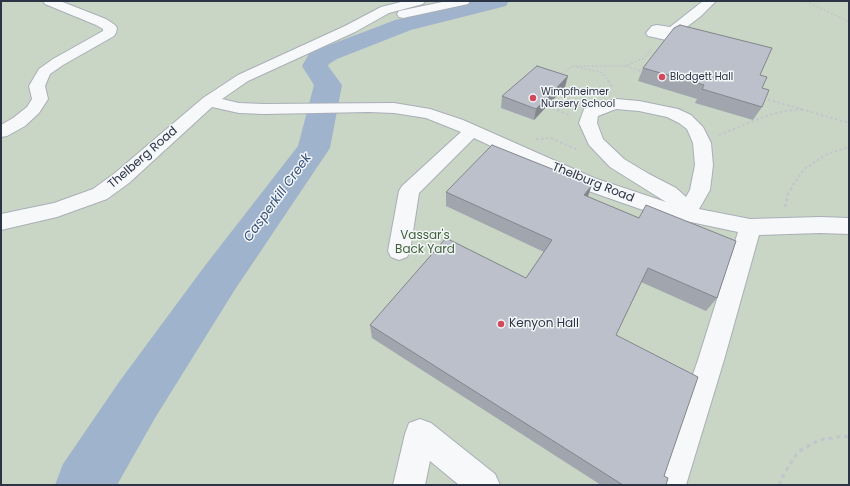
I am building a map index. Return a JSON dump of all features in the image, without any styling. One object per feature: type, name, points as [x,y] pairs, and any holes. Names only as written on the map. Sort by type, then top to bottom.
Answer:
[{"type":"lane","points":[[1,132],[19,122],[33,110],[40,99],[37,86],[44,72],[58,62],[109,33],[110,28],[101,22],[49,1]]},
{"type":"lane","name":"Thelberg Road","points":[[1,222],[56,210],[100,194],[122,178],[209,101],[243,78],[350,29],[385,10],[419,1]]},
{"type":"lane","points":[[350,29],[392,17],[464,1]]},
{"type":"lane","points":[[669,34],[710,1]]},
{"type":"lane","name":"Thelburg Road","points":[[209,101],[239,108],[306,110],[394,108],[430,114],[472,131],[587,183],[647,204],[686,214],[750,227],[820,225],[849,226]]},
{"type":"lane","points":[[616,104],[639,106],[672,113],[685,119],[694,127],[702,144],[704,164],[700,190],[686,214],[679,202],[669,193],[642,179],[617,162],[595,141],[588,123],[590,113],[600,108],[616,104]]},
{"type":"lane","points":[[399,251],[409,191],[472,131]]},
{"type":"lane","points":[[670,485],[711,360],[750,227]]},
{"type":"lane","points":[[409,485],[420,434],[484,485]]},
{"type":"path","points":[[806,1],[849,22]]},
{"type":"path","points":[[626,66],[644,58],[651,49],[669,34]]},
{"type":"path","points":[[573,66],[603,73],[614,89],[616,104]]},
{"type":"path","points":[[554,77],[573,66],[626,66],[644,73]]},
{"type":"path","points":[[640,71],[646,67]]},
{"type":"path","points":[[757,96],[849,123]]},
{"type":"path","points":[[548,106],[588,123]]},
{"type":"path","points":[[714,136],[766,116],[802,109]]},
{"type":"path","points":[[778,210],[785,208],[788,194],[804,168],[827,154],[849,147]]},
{"type":"path","points":[[779,485],[785,472],[798,452],[819,440],[843,436],[849,437]]},
{"type":"green space","name":"Vassar's Back Yard","points":[[1,1],[849,1],[849,485],[1,485]]},
{"type":"building","points":[[680,25],[772,48],[760,75],[767,77],[762,88],[769,90],[762,107],[702,89],[704,85],[643,68],[674,28]]},
{"type":"building","points":[[537,66],[568,76],[536,109],[502,96]]},
{"type":"building","name":"Kenyon Hall","points":[[492,145],[592,185],[584,195],[639,218],[646,205],[736,241],[717,298],[648,268],[616,335],[698,377],[664,476],[668,478],[666,485],[623,485],[370,325],[446,238],[526,278],[552,240],[446,192]]},
{"type":"waterway","name":"Casperkill Creek","points":[[84,485],[137,400],[219,279],[314,148],[328,85],[315,66],[318,60],[328,54],[403,25],[498,1]]},
{"type":"place","name":"Blodgett Hall","points":[[662,77]]},
{"type":"place","name":"Wimpfheimer Nursery School","points":[[533,98]]},
{"type":"place","name":"Kenyon Hall","points":[[501,324]]}]
